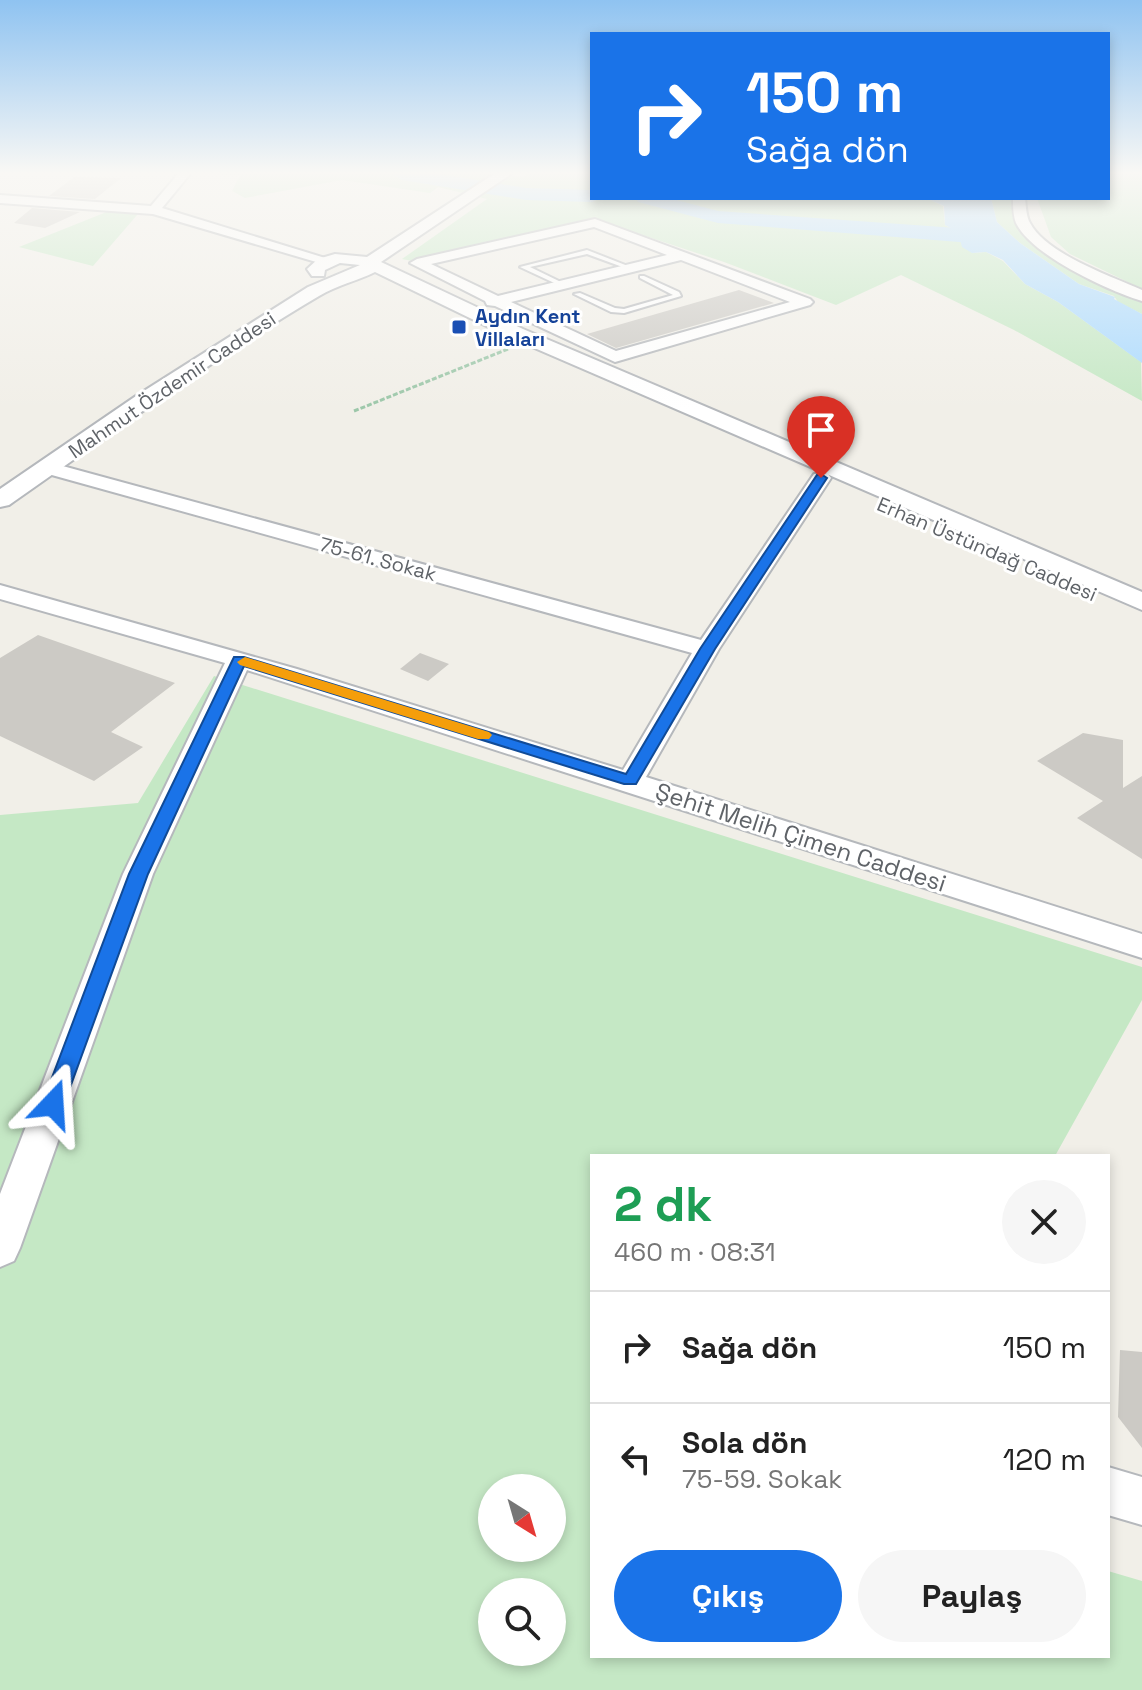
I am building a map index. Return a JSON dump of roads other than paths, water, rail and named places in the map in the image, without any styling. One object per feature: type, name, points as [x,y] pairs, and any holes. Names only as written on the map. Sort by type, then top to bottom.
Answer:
[{"type":"street","points":[[288,253],[332,267],[364,271],[385,253]]},
{"type":"street","points":[[332,267],[355,253]]},
{"type":"street","points":[[462,253],[417,263],[482,309],[516,310],[578,294],[681,256]]},
{"type":"street","points":[[516,310],[615,357],[805,302],[673,253]]},
{"type":"street","points":[[1057,253],[1142,296]]},
{"type":"street","points":[[482,309],[563,285],[699,262]]},
{"type":"street","name":"Erhan Üstündağ Caddesi","points":[[369,264],[482,309],[1142,602]]},
{"type":"street","name":"Erhan Üstündağ Caddesi","points":[[332,267],[383,284],[1142,617]]},
{"type":"street","name":"Mahmut Özdemir Caddesi","points":[[0,500],[157,392],[314,291],[332,267]]},
{"type":"street","name":"Mahmut Özdemir Caddesi","points":[[0,481],[332,267]]},
{"type":"street","name":"75-61. Sokak","points":[[48,468],[707,649]]},
{"type":"street","points":[[630,781],[707,649],[821,478]]},
{"type":"street","name":"Şehit Melih Çimen Caddesi","points":[[0,592],[137,628],[630,781],[1142,946]]},
{"type":"street","points":[[0,1248],[138,874],[239,660]]},
{"type":"street","points":[[1110,1492],[1142,1501]]},
{"type":"lane","points":[[563,285],[523,267],[583,253]]},
{"type":"lane","points":[[578,294],[614,310],[624,311],[677,296],[677,293],[589,253]]},
{"type":"water","points":[[988,253],[1034,253],[1079,284],[1115,297],[1142,314],[1142,363],[1058,302],[1025,284],[1003,260]]},
{"type":"place","name":"Aydın Kent Villaları","points":[[459,327]]}]
